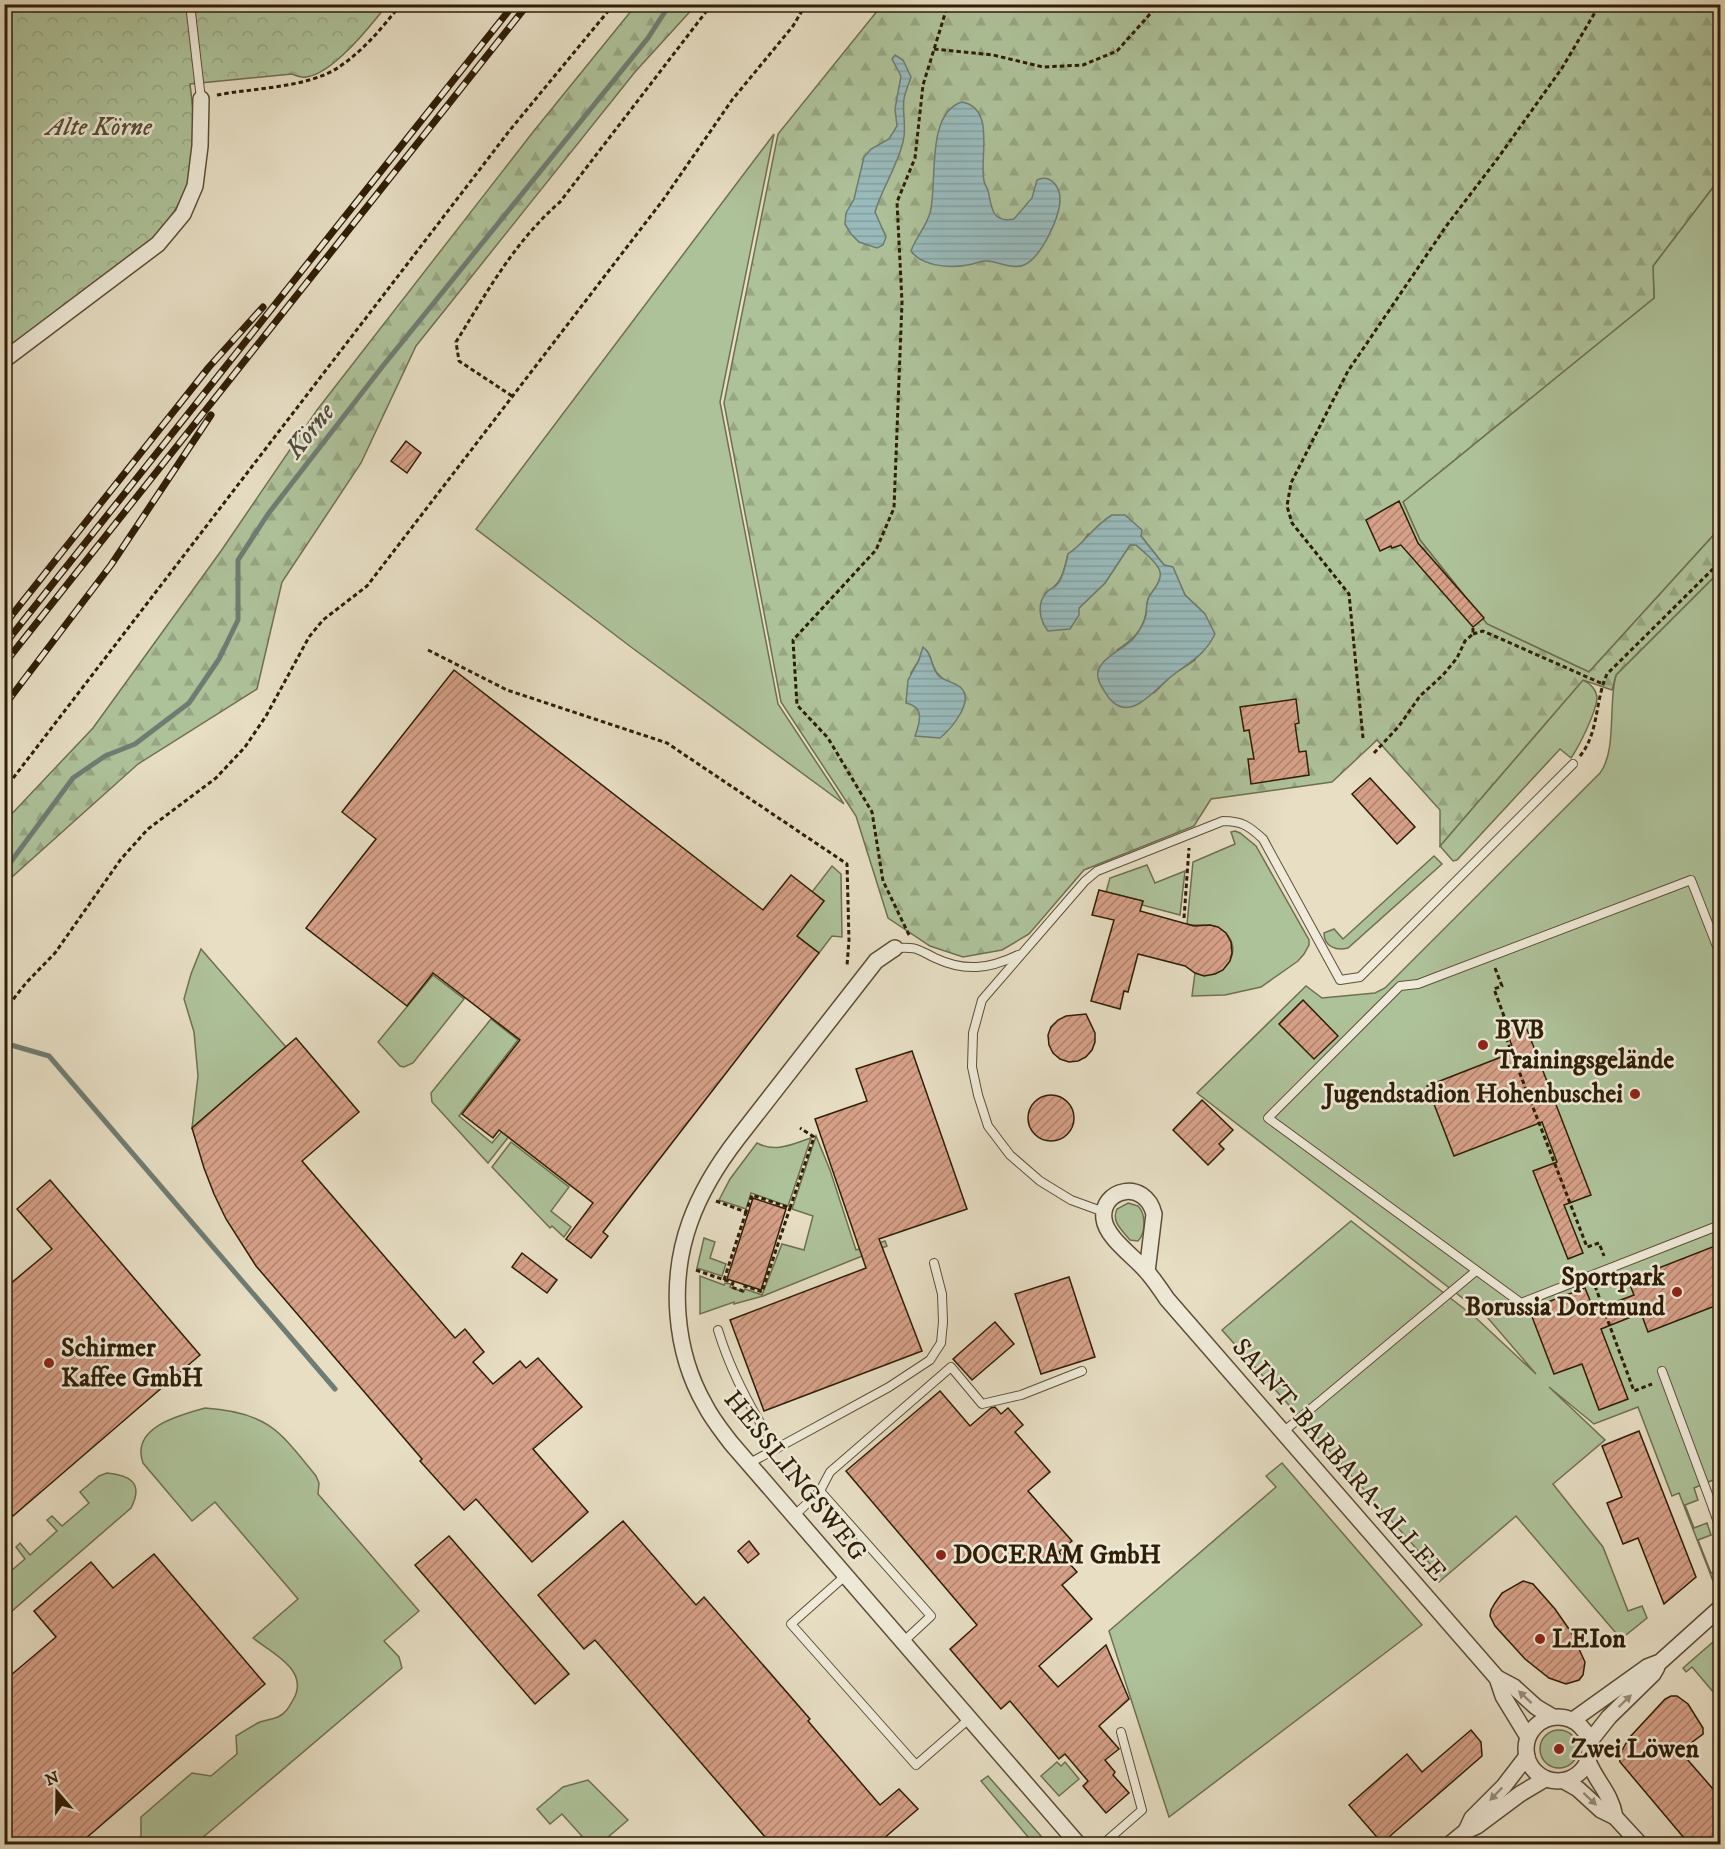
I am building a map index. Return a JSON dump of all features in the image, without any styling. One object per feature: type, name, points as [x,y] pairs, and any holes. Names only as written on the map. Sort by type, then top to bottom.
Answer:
[{"type":"street","points":[[4,360],[158,244],[183,214],[195,186],[200,146],[201,99]]},
{"type":"street","name":"HESSLINGSWEG","points":[[895,948],[876,961],[718,1165],[702,1194],[690,1223],[682,1252],[678,1317],[687,1360],[704,1404],[716,1423],[748,1464],[1078,1845]]},
{"type":"street","points":[[1104,1212],[1110,1198],[1127,1191],[1138,1192],[1146,1197],[1154,1214],[1147,1272]]},
{"type":"street","name":"SAINT-BARBARA-ALLEE","points":[[1104,1212],[1108,1231],[1147,1272],[1167,1299],[1497,1678],[1514,1687],[1536,1707],[1553,1718]]},
{"type":"street","points":[[1590,1742],[1622,1703],[1653,1674],[1660,1662],[1720,1608]]},
{"type":"street","points":[[1573,1720],[1647,1667],[1660,1662]]},
{"type":"street","name":"SAINT-BARBARA-ALLEE","points":[[1497,1678],[1503,1696],[1528,1737]]},
{"type":"street","points":[[1553,1718],[1573,1720],[1584,1729],[1590,1742],[1591,1752],[1588,1761],[1582,1771],[1574,1777],[1564,1781],[1545,1779],[1530,1766],[1527,1756],[1528,1737],[1538,1724],[1553,1718]]},
{"type":"street","points":[[1466,1831],[1472,1818],[1504,1786],[1527,1756]]},
{"type":"street","points":[[1588,1761],[1612,1802],[1616,1817]]},
{"type":"street","points":[[1450,1845],[1466,1831],[1477,1826],[1520,1794],[1545,1779]]},
{"type":"street","points":[[1564,1781],[1586,1795],[1601,1810],[1616,1817],[1640,1845]]},
{"type":"lane","points":[[190,4],[201,99]]},
{"type":"lane","points":[[1104,1212],[1071,1200],[1040,1181],[1010,1155],[988,1126],[972,1067],[973,1033],[982,1000],[1085,880],[1097,871],[1223,820],[1238,821],[1263,838],[1340,980],[1360,976],[1573,764]]},
{"type":"lane","points":[[1720,954],[1691,880],[1418,984],[1400,986],[1268,1118],[1521,1303],[1720,1226]]},
{"type":"lane","points":[[895,948],[915,947],[958,966],[979,968],[998,965],[1022,953]]},
{"type":"lane","points":[[748,1464],[889,1387],[930,1360],[941,1343],[943,1322],[942,1294],[934,1263]]},
{"type":"lane","points":[[1283,1432],[1476,1271]]},
{"type":"lane","points":[[718,1330],[727,1361],[744,1396],[776,1448]]},
{"type":"lane","points":[[794,1516],[820,1491],[830,1472],[951,1367],[982,1404],[1021,1395],[1082,1371]]},
{"type":"lane","points":[[1663,1375],[1717,1506],[1720,1528]]},
{"type":"lane","points":[[820,1491],[931,1616],[903,1642]]},
{"type":"lane","points":[[845,1576],[791,1624],[916,1765],[969,1719]]},
{"type":"lane","points":[[1103,1845],[1142,1810],[1120,1732]]},
{"type":"path","points":[[201,99],[308,80],[338,68],[375,38],[401,4]]},
{"type":"path","points":[[4,790],[510,130],[614,4]]},
{"type":"path","points":[[512,396],[459,361],[456,342],[509,258],[538,221],[560,202],[712,4]]},
{"type":"path","points":[[4,1011],[26,983],[55,953],[121,859],[148,829],[216,778],[245,747],[266,716],[309,637],[323,620],[368,586],[663,200],[732,100],[793,26],[806,4]]},
{"type":"path","points":[[915,947],[883,881],[873,812],[828,738],[797,705],[794,640],[876,550],[894,508],[902,302],[897,202],[915,158],[923,85],[948,4]]},
{"type":"path","points":[[934,49],[993,55],[1043,67],[1083,65],[1117,51],[1159,4]]},
{"type":"path","points":[[1363,738],[1349,594],[1292,523],[1287,506],[1291,483],[1348,371],[1447,225],[1562,68],[1600,4]]},
{"type":"path","points":[[1573,764],[1586,748],[1607,674],[1720,562]]},
{"type":"path","points":[[1473,627],[1473,634]]},
{"type":"path","points":[[1374,753],[1399,726],[1420,696],[1450,666],[1465,641],[1473,634],[1483,631],[1603,684]]},
{"type":"path","points":[[428,650],[507,690],[667,742],[847,864],[849,940],[847,966]]},
{"type":"path","points":[[1184,918],[1190,834]]},
{"type":"path","points":[[1490,956],[1502,986],[1494,989],[1505,1019],[1500,1022],[1587,1247],[1599,1243]]},
{"type":"path","points":[[693,1269],[733,1283],[731,1287],[743,1291],[745,1286],[762,1292],[814,1137],[800,1128]]},
{"type":"path","points":[[724,1280],[752,1196],[790,1208]]},
{"type":"path","points":[[714,1200],[746,1212]]},
{"type":"path","points":[[1591,1276],[1634,1391],[1663,1375]]},
{"type":"green space","name":"Alte Körne","points":[[5,5],[387,5],[351,47],[317,74],[304,77],[292,74],[190,84],[194,129],[192,166],[181,200],[170,218],[155,238],[5,352]]},
{"type":"green space","points":[[636,5],[696,5],[635,72],[416,346],[361,463],[282,582],[257,689],[138,764],[12,877],[5,892],[5,821],[93,728],[221,551],[317,410],[533,132]]},
{"type":"green space","points":[[882,5],[1720,5],[1720,178],[1653,266],[1654,298],[1403,502],[1420,540],[1487,624],[1589,672],[1720,528],[1720,571],[1616,675],[1612,690],[1583,680],[1440,846],[1440,810],[1377,740],[1332,782],[1211,799],[1194,826],[1084,870],[1029,934],[1002,950],[963,957],[930,946],[888,918],[856,816],[781,702],[724,403],[778,134]],"holes":[[[1088,534],[1141,536],[1164,565],[1173,568],[1185,595],[1205,614],[1195,660],[1171,676],[1154,693],[1117,650],[1132,639],[1139,630],[1148,599],[1161,577],[1158,566],[1147,554],[1136,545],[1130,545],[1105,583],[1079,608],[1046,593],[1059,581],[1068,554],[1081,545]],[[923,648],[928,653],[935,671],[948,682],[960,687],[955,719],[943,735],[921,720],[919,711],[914,705],[911,673]]]},
{"type":"green space","points":[[774,134],[720,402],[778,704],[844,804],[476,529]]},
{"type":"green space","points":[[1720,178],[1720,528],[1589,672],[1487,624],[1420,540],[1403,502],[1654,298],[1653,266]]},
{"type":"green space","name":"BVB Trainingsgelände","points":[[1720,571],[1720,1496],[1713,1480],[1694,1488],[1698,1500],[1685,1505],[1694,1528],[1707,1523],[1711,1535],[1698,1540],[1711,1573],[1720,1570],[1720,1582],[1715,1586],[1679,1493],[1672,1496],[1638,1407],[1594,1424],[1549,1387],[1605,1440],[1553,1484],[1603,1547],[1628,1611],[1642,1606],[1647,1618],[1621,1639],[1516,1516],[1439,1582],[1428,1568],[1431,1565],[1222,1330],[1351,1221],[1476,1318],[1536,1374],[1487,1317],[1197,1093],[1306,986],[1322,998],[1375,993],[1385,988],[1600,773],[1609,752],[1616,675]]},
{"type":"green space","points":[[1583,680],[1593,687],[1597,699],[1587,729],[1571,758],[1560,749],[1457,860],[1453,861],[1440,846]]},
{"type":"green space","points":[[1235,831],[1256,846],[1309,940],[1309,945],[1298,961],[1261,987],[1225,995],[1192,996],[1195,973],[1217,972],[1225,967],[1233,952],[1228,936],[1220,929],[1187,924],[1193,862],[1235,844],[1231,832]]},
{"type":"green space","points":[[1434,856],[1442,864],[1348,948],[1332,947],[1326,942],[1324,933],[1334,929],[1343,939]]},
{"type":"green space","points":[[1147,865],[1155,883],[1185,871],[1180,915],[1142,905],[1143,901],[1106,892],[1110,878]]},
{"type":"green space","points":[[832,866],[841,874],[842,937],[832,936],[819,953],[797,936],[824,901],[812,892]]},
{"type":"green space","points":[[201,949],[286,1047],[192,1128],[198,1076],[194,1032],[184,999]]},
{"type":"green space","points":[[433,975],[464,999],[413,1063],[404,1067],[400,1066],[378,1042]]},
{"type":"green space","points":[[491,1019],[518,1040],[459,1116],[492,1143],[508,1124],[514,1130],[488,1163],[432,1102],[431,1093]]},
{"type":"green space","points":[[816,1136],[830,1170],[856,1250],[885,1241],[887,1246],[763,1296],[734,1304],[734,1302],[700,1314],[700,1276],[724,1285],[725,1283],[731,1284],[730,1287],[743,1292],[745,1289],[762,1295],[782,1244],[804,1250],[813,1216],[792,1209]]},
{"type":"green space","points":[[811,1138],[788,1206],[751,1193],[746,1209],[719,1200],[730,1179],[757,1143],[777,1147]]},
{"type":"green space","points":[[511,1142],[569,1187],[551,1211],[571,1227],[564,1237],[552,1226],[550,1228],[492,1167]]},
{"type":"green space","points":[[1128,1203],[1138,1206],[1144,1218],[1144,1229],[1138,1241],[1130,1240],[1116,1222],[1117,1209]]},
{"type":"green space","points":[[704,1238],[715,1242],[710,1258],[726,1264],[722,1276],[697,1268]]},
{"type":"green space","points":[[205,1408],[226,1410],[258,1419],[281,1436],[316,1476],[319,1483],[318,1494],[419,1611],[384,1641],[399,1657],[402,1668],[195,1844],[131,1844],[141,1836],[141,1817],[192,1773],[211,1776],[237,1754],[236,1736],[260,1722],[283,1714],[292,1703],[297,1689],[297,1680],[293,1671],[278,1656],[253,1638],[298,1599],[215,1502],[192,1521],[143,1463],[141,1451],[144,1440],[150,1432],[171,1419]]},
{"type":"green space","points":[[1282,1463],[1422,1625],[1169,1817],[1109,1631],[1276,1487],[1266,1476]]},
{"type":"green space","points":[[107,1473],[128,1478],[135,1486],[135,1499],[131,1508],[5,1617],[5,1576],[25,1559],[16,1547],[20,1543],[30,1555],[57,1531],[47,1520],[52,1516],[62,1526],[89,1503],[80,1492],[99,1476]]},
{"type":"green space","points":[[1720,1636],[1720,1700],[1692,1667],[1686,1672],[1683,1668]]},
{"type":"green space","points":[[1559,1730],[1566,1731],[1572,1736],[1577,1742],[1577,1756],[1572,1762],[1566,1767],[1559,1768],[1552,1767],[1546,1762],[1541,1756],[1540,1749],[1541,1742],[1546,1736],[1552,1731]]},
{"type":"green space","points":[[1057,1762],[1061,1766],[1065,1762],[1079,1779],[1059,1796],[1041,1776]]},
{"type":"green space","points":[[988,1776],[1048,1844],[1034,1844],[981,1781]]},
{"type":"green space","points":[[588,1780],[628,1820],[600,1844],[589,1844],[562,1814],[550,1824],[537,1809],[563,1787]]},
{"type":"water","points":[[895,55],[903,60],[911,77],[904,99],[903,142],[875,212],[886,237],[883,245],[877,248],[859,242],[851,234],[845,224],[846,213],[854,199],[864,157],[871,149],[889,139],[897,126],[895,109],[901,76],[892,59]]},
{"type":"water","points":[[962,102],[973,106],[983,124],[984,181],[991,206],[998,217],[1007,220],[1014,219],[1032,198],[1037,180],[1050,180],[1058,190],[1059,207],[1053,226],[1043,246],[1024,265],[1013,266],[984,261],[962,266],[942,266],[924,261],[911,251],[930,213],[938,134],[950,109]]},
{"type":"water","points":[[1112,515],[1125,515],[1142,530],[1141,536],[1164,565],[1173,567],[1185,595],[1205,614],[1215,634],[1197,658],[1143,701],[1126,707],[1117,705],[1109,698],[1100,684],[1098,672],[1100,666],[1133,639],[1143,625],[1148,599],[1160,579],[1159,569],[1154,562],[1136,545],[1130,545],[1105,583],[1079,608],[1079,615],[1070,629],[1048,631],[1040,611],[1044,595],[1061,579],[1068,554],[1080,545],[1099,524]]},
{"type":"water","points":[[923,647],[939,676],[958,685],[964,693],[964,706],[960,714],[940,738],[915,736],[919,712],[906,703],[908,680]]},
{"type":"building","points":[[406,441],[421,453],[407,473],[391,461]]},
{"type":"building","points":[[1399,501],[1418,543],[1484,618],[1473,627],[1401,545],[1380,551],[1366,520]]},
{"type":"building","points":[[454,670],[763,910],[791,875],[824,901],[797,936],[819,953],[603,1232],[608,1236],[591,1258],[566,1239],[593,1203],[499,1130],[493,1138],[462,1114],[520,1040],[433,973],[407,1006],[306,928],[376,839],[342,812]]},
{"type":"building","points":[[1296,699],[1299,723],[1295,724],[1299,752],[1306,751],[1309,775],[1251,784],[1248,759],[1254,759],[1249,730],[1244,731],[1240,707]]},
{"type":"building","points":[[1370,778],[1415,827],[1397,844],[1352,794]]},
{"type":"building","points":[[1099,890],[1143,901],[1140,911],[1194,926],[1218,927],[1226,933],[1231,942],[1230,961],[1223,970],[1204,976],[1185,966],[1138,954],[1128,992],[1124,991],[1120,1009],[1091,1001],[1114,920],[1092,915]]},
{"type":"building","points":[[1303,1000],[1338,1036],[1314,1059],[1279,1024]]},
{"type":"building","points":[[1086,1014],[1095,1033],[1092,1050],[1078,1061],[1069,1062],[1060,1059],[1049,1045],[1048,1035],[1051,1027],[1066,1016]]},
{"type":"building","points":[[1524,1022],[1591,1195],[1564,1205],[1583,1253],[1568,1259],[1533,1171],[1557,1162],[1542,1122],[1454,1156],[1427,1086],[1514,1052],[1506,1029]]},
{"type":"building","points":[[296,1038],[359,1112],[302,1161],[455,1338],[465,1329],[484,1352],[473,1362],[493,1384],[520,1361],[526,1368],[538,1358],[582,1407],[533,1449],[588,1512],[532,1562],[476,1499],[464,1510],[420,1461],[422,1459],[256,1266],[226,1219],[214,1194],[192,1128]]},
{"type":"building","points":[[912,1051],[967,1209],[879,1239],[922,1351],[764,1411],[730,1320],[866,1268],[815,1119],[867,1101],[856,1069]]},
{"type":"building","points":[[1051,1095],[1060,1096],[1068,1101],[1073,1109],[1073,1127],[1068,1135],[1060,1140],[1051,1141],[1042,1140],[1034,1135],[1029,1127],[1028,1118],[1029,1109],[1034,1101],[1042,1096]]},
{"type":"building","points":[[1202,1100],[1233,1130],[1219,1144],[1224,1149],[1208,1165],[1173,1130]]},
{"type":"building","points":[[50,1180],[200,1355],[13,1516],[4,1506],[4,1289],[52,1249],[17,1209]]},
{"type":"building","points":[[753,1198],[786,1209],[761,1290],[727,1279]]},
{"type":"building","points":[[1720,1244],[1720,1304],[1648,1332],[1641,1313],[1601,1329],[1628,1399],[1599,1410],[1582,1364],[1554,1374],[1529,1309],[1585,1288],[1594,1310],[1634,1295],[1628,1280]]},
{"type":"building","points":[[522,1253],[557,1280],[547,1293],[512,1267]]},
{"type":"building","points":[[1069,1277],[1095,1357],[1041,1374],[1015,1294]]},
{"type":"building","points":[[995,1322],[1014,1344],[972,1380],[953,1359]]},
{"type":"building","points":[[940,1391],[970,1426],[991,1408],[995,1407],[1001,1414],[1008,1408],[1023,1425],[1015,1432],[1050,1472],[1028,1491],[1072,1541],[1059,1552],[1077,1572],[1062,1585],[1092,1619],[1039,1666],[1058,1687],[1106,1645],[1129,1699],[1099,1726],[1119,1749],[1105,1760],[1115,1772],[1113,1775],[1129,1793],[1106,1813],[1083,1786],[1088,1781],[1065,1754],[1059,1759],[1010,1701],[1001,1709],[950,1649],[977,1625],[846,1471]]},
{"type":"building","points":[[1639,1431],[1696,1577],[1664,1604],[1638,1538],[1623,1544],[1607,1503],[1622,1497],[1602,1446]]},
{"type":"building","points":[[623,1521],[696,1605],[704,1597],[810,1719],[808,1721],[880,1805],[899,1789],[918,1809],[876,1845],[772,1845],[595,1640],[584,1649],[538,1595]]},
{"type":"building","points":[[449,1536],[569,1674],[535,1704],[415,1565]]},
{"type":"building","points":[[749,1541],[759,1554],[748,1563],[738,1551]]},
{"type":"building","points":[[154,1554],[265,1684],[78,1845],[4,1845],[4,1681],[56,1637],[34,1611],[91,1562],[113,1588]]},
{"type":"building","name":"LEIon","points":[[1523,1581],[1533,1584],[1571,1632],[1585,1662],[1583,1675],[1579,1680],[1566,1684],[1549,1678],[1525,1659],[1495,1626],[1490,1616],[1495,1603],[1502,1593]]},
{"type":"building","points":[[1677,1696],[1688,1704],[1703,1728],[1703,1734],[1680,1751],[1720,1797],[1720,1845],[1690,1845],[1620,1762],[1619,1756],[1629,1738],[1665,1699]]},
{"type":"building","points":[[1471,1730],[1481,1742],[1482,1756],[1382,1843],[1349,1805],[1407,1754],[1422,1772]]},
{"type":"waterway","name":"Körne","points":[[4,871],[73,778],[105,756],[135,744],[189,703],[219,659],[238,620],[238,560],[268,514],[382,367],[648,38],[670,4]]},
{"type":"waterway","points":[[4,1043],[49,1056],[335,1389]]},
{"type":"railway","points":[[4,645],[514,4]]},
{"type":"railway","points":[[4,664],[528,4]]},
{"type":"railway","points":[[4,625],[209,367],[263,307]]},
{"type":"railway","points":[[4,706],[111,565],[211,415]]},
{"type":"place","name":"BVB Trainingsgelände","points":[[1483,1045]]},
{"type":"place","name":"Jugendstadion Hohenbuschei","points":[[1635,1094]]},
{"type":"place","name":"Sportpark Borussia Dortmund","points":[[1677,1292]]},
{"type":"place","name":"Schirmer Kaffee GmbH","points":[[49,1363]]},
{"type":"place","name":"DOCERAM GmbH","points":[[941,1555]]},
{"type":"place","name":"LEIon","points":[[1540,1639]]},
{"type":"place","name":"Zwei Löwen","points":[[1559,1749]]}]
